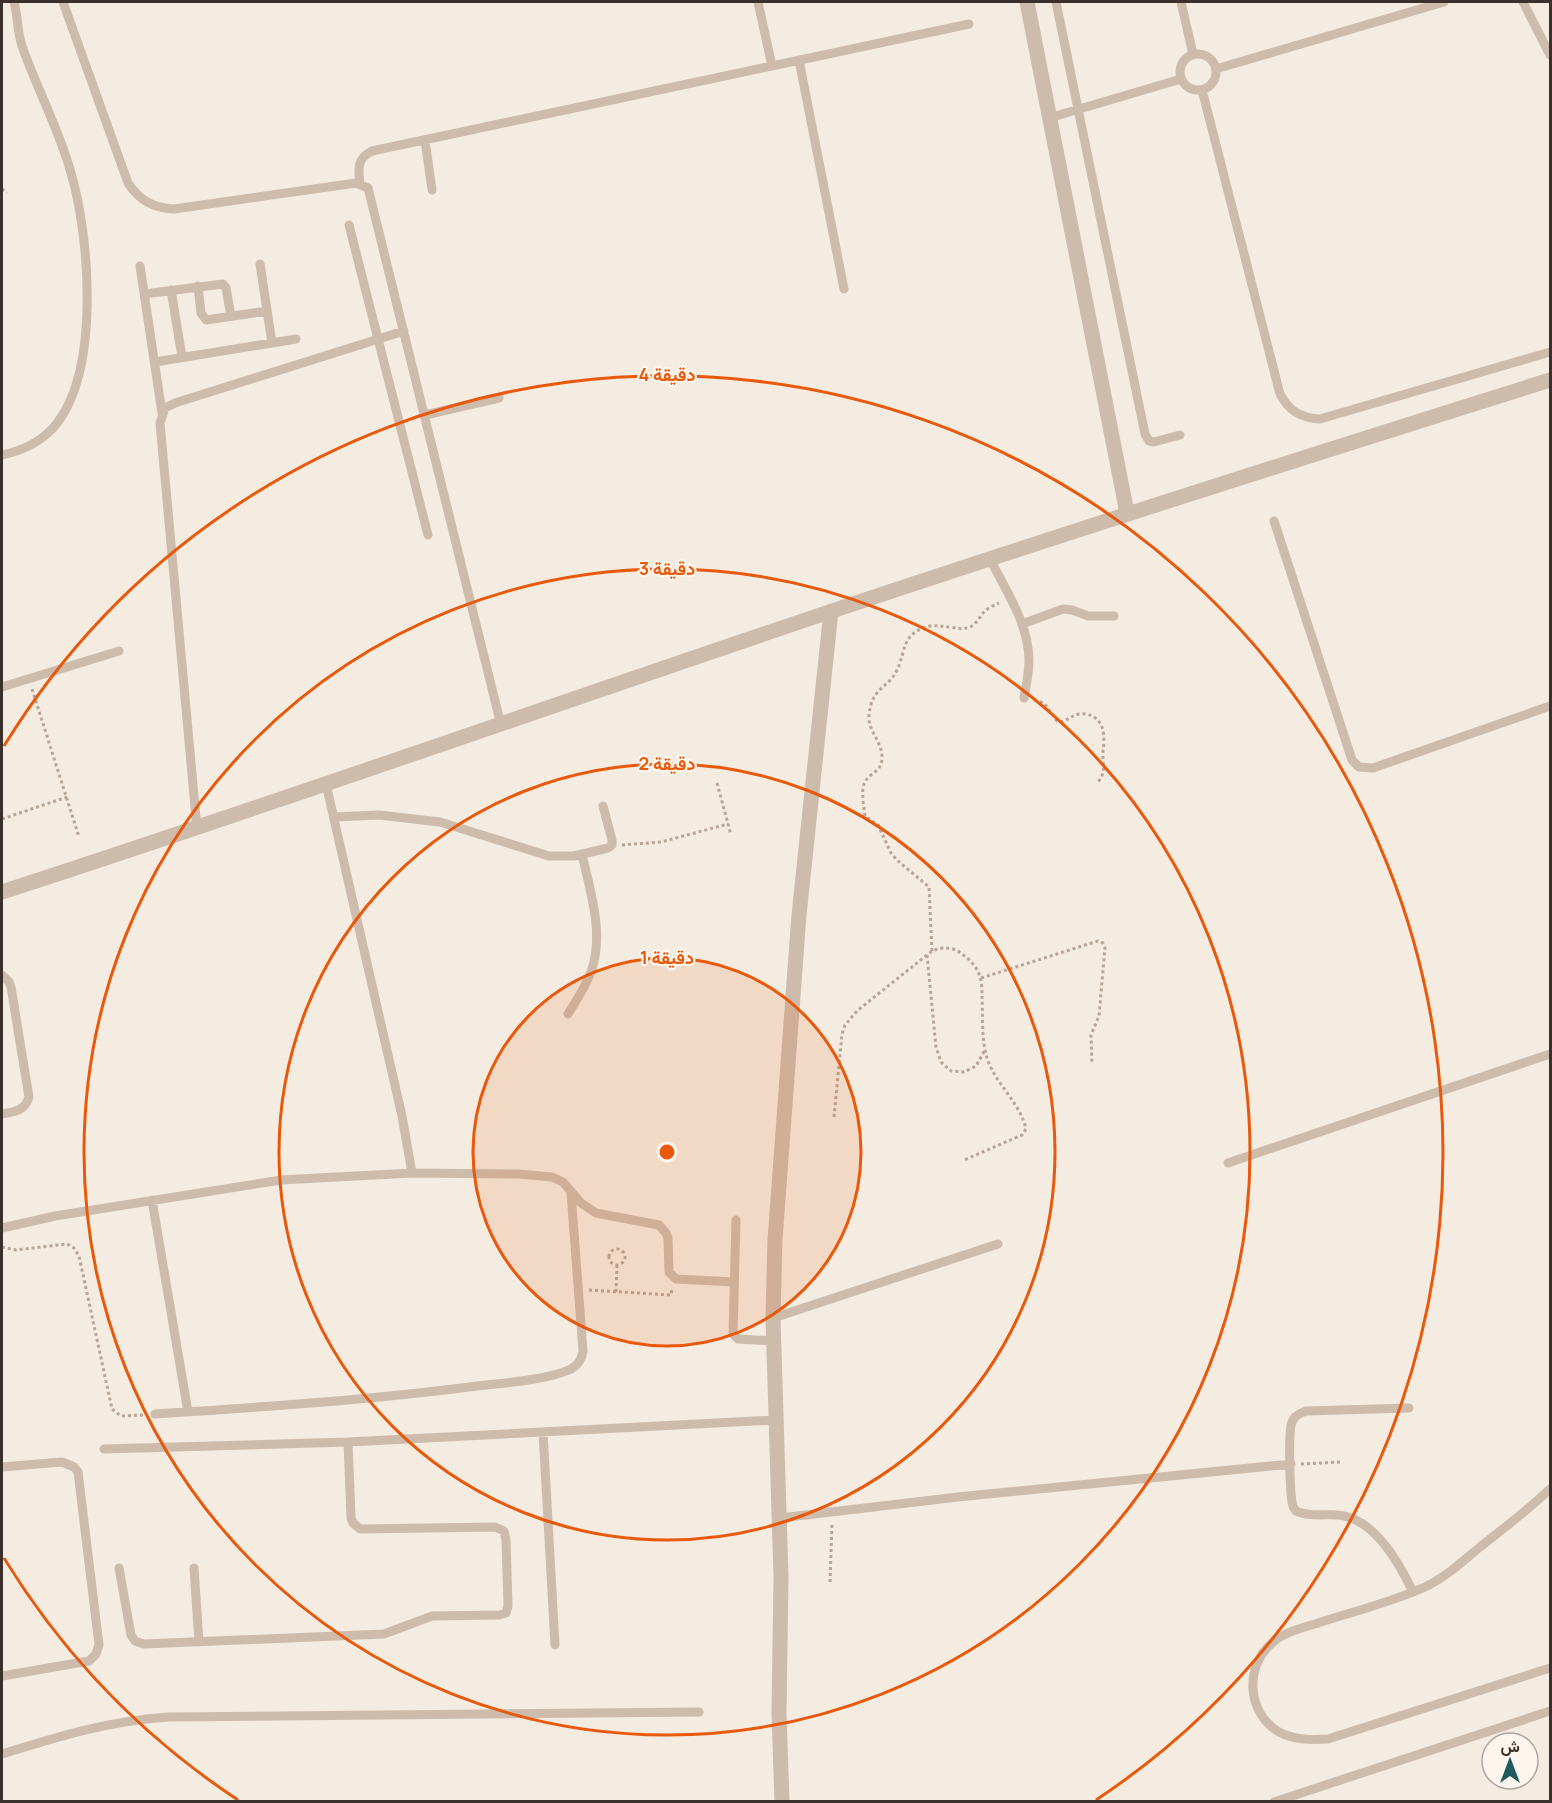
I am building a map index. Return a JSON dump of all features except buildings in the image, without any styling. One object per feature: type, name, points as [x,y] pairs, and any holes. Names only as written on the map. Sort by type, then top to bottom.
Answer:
[{"type":"street","points":[[1027,2],[1127,513]]},
{"type":"street","points":[[2,892],[197,829],[831,611],[1127,513],[1551,380]]},
{"type":"street","points":[[782,1802],[779,1713],[780,1518],[773,1318],[779,1175],[799,915],[831,611]]},
{"type":"lane","points":[[2,455],[36,442],[54,426],[62,415],[77,378],[87,319],[87,270],[82,221],[72,173],[56,127],[21,45],[14,2]]},
{"type":"lane","points":[[63,2],[128,183],[147,203],[155,207],[174,209],[360,183]]},
{"type":"lane","points":[[758,2],[772,66]]},
{"type":"lane","points":[[1056,2],[1144,434],[1149,441],[1154,442],[1180,435]]},
{"type":"lane","points":[[1181,2],[1192,54]]},
{"type":"lane","points":[[1216,69],[1444,2]]},
{"type":"lane","points":[[1522,2],[1551,55]]},
{"type":"lane","points":[[501,725],[370,193],[360,183],[359,164],[366,154],[425,140],[969,24]]},
{"type":"lane","points":[[1199,53],[1210,58],[1216,69],[1213,82],[1202,90],[1190,88],[1181,79],[1180,67],[1192,54],[1199,53]]},
{"type":"lane","points":[[799,60],[844,289]]},
{"type":"lane","points":[[1049,118],[1181,79]]},
{"type":"lane","points":[[1202,90],[1280,394],[1292,410],[1300,416],[1320,418],[1551,352]]},
{"type":"lane","points":[[425,140],[432,190]]},
{"type":"lane","points":[[349,225],[428,535]]},
{"type":"lane","points":[[260,264],[272,343]]},
{"type":"lane","points":[[140,266],[162,413],[160,423],[197,829]]},
{"type":"lane","points":[[144,294],[218,283],[225,285],[231,316]]},
{"type":"lane","points":[[198,286],[204,318],[209,320],[267,311]]},
{"type":"lane","points":[[171,290],[182,357]]},
{"type":"lane","points":[[162,413],[175,403],[404,331]]},
{"type":"lane","points":[[155,362],[296,339]]},
{"type":"lane","points":[[425,415],[499,398]]},
{"type":"lane","points":[[1274,521],[1352,760],[1359,766],[1373,768],[1551,706]]},
{"type":"lane","points":[[990,559],[1026,636],[1029,661],[1024,699]]},
{"type":"lane","points":[[1022,624],[1063,609],[1088,616],[1114,616]]},
{"type":"lane","points":[[2,687],[119,651]]},
{"type":"lane","points":[[326,784],[402,1116],[412,1173]]},
{"type":"lane","points":[[334,817],[379,815],[440,822],[549,856],[566,857],[612,845],[603,806]]},
{"type":"lane","points":[[568,1014],[587,982],[597,942],[595,916],[582,854]]},
{"type":"lane","points":[[2,975],[11,987],[29,1097],[28,1103],[20,1111],[2,1114]]},
{"type":"lane","points":[[1228,1163],[1551,1054]]},
{"type":"lane","points":[[2,1228],[55,1216],[281,1180],[412,1173],[518,1174],[552,1177],[563,1182],[581,1203],[596,1213],[659,1225],[668,1238],[669,1272],[673,1277],[680,1280],[734,1282]]},
{"type":"lane","points":[[155,1414],[392,1396],[555,1374],[572,1368],[582,1356],[571,1191]]},
{"type":"lane","points":[[152,1200],[188,1412]]},
{"type":"lane","points":[[736,1220],[733,1330],[735,1337],[774,1341]]},
{"type":"lane","points":[[773,1318],[998,1244]]},
{"type":"lane","points":[[1408,1408],[1306,1411],[1295,1416],[1290,1426],[1292,1502],[1296,1511],[1305,1514],[1340,1515],[1364,1526],[1392,1552],[1413,1592]]},
{"type":"lane","points":[[104,1449],[348,1442],[776,1420]]},
{"type":"lane","points":[[543,1432],[555,1645]]},
{"type":"lane","points":[[119,1568],[131,1635],[135,1641],[144,1644],[384,1634],[432,1616],[499,1615],[506,1612],[508,1595],[504,1531],[495,1527],[360,1529],[351,1518],[348,1442]]},
{"type":"lane","points":[[2,1467],[62,1462],[74,1467],[78,1472],[99,1645],[96,1654],[89,1661],[2,1676]]},
{"type":"lane","points":[[780,1518],[958,1497],[1291,1464]]},
{"type":"lane","points":[[1551,1489],[1450,1571],[1424,1587],[1292,1632],[1273,1641],[1259,1658],[1252,1678],[1254,1699],[1264,1718],[1279,1732],[1299,1739],[1328,1739],[1551,1668]]},
{"type":"lane","points":[[194,1568],[199,1642]]},
{"type":"lane","points":[[1274,1802],[1551,1711]]},
{"type":"lane","points":[[2,1754],[85,1728],[113,1722],[169,1717],[699,1712]]},
{"type":"path","points":[[2,189],[7,193]]},
{"type":"path","points":[[932,951],[929,887],[898,861],[891,853],[878,825],[865,816],[863,787],[867,779],[881,768],[882,758],[880,744],[870,727],[870,706],[877,692],[897,670],[904,647],[918,630],[931,625],[971,627],[986,610],[1009,598]]},
{"type":"path","points":[[29,678],[79,837]]},
{"type":"path","points":[[1024,699],[1044,702],[1060,722],[1079,713],[1089,715],[1099,722],[1104,732],[1105,769],[1098,782]]},
{"type":"path","points":[[717,783],[731,835]]},
{"type":"path","points":[[2,819],[67,797]]},
{"type":"path","points":[[612,845],[661,842],[728,824]]},
{"type":"path","points":[[981,978],[1098,941],[1103,943],[1105,948],[1099,1011],[1091,1035],[1092,1064]]},
{"type":"path","points":[[834,1117],[842,1034],[845,1025],[858,1010],[932,951],[945,947],[958,951],[976,968],[981,978],[985,1049],[991,1068],[1015,1104],[1026,1129],[1022,1135],[964,1160]]},
{"type":"path","points":[[927,955],[936,1047],[941,1062],[951,1071],[964,1072],[975,1066],[985,1049]]},
{"type":"path","points":[[2,1247],[16,1250],[67,1244],[74,1248],[79,1256],[112,1409],[121,1416],[155,1414]]},
{"type":"path","points":[[616,1248],[623,1251],[626,1258],[617,1265],[610,1261],[609,1257],[609,1253],[616,1248]]},
{"type":"path","points":[[616,1292],[617,1265]]},
{"type":"path","points":[[578,1289],[671,1295],[673,1277]]},
{"type":"path","points":[[1291,1464],[1341,1462]]},
{"type":"path","points":[[830,1582],[833,1512]]}]
